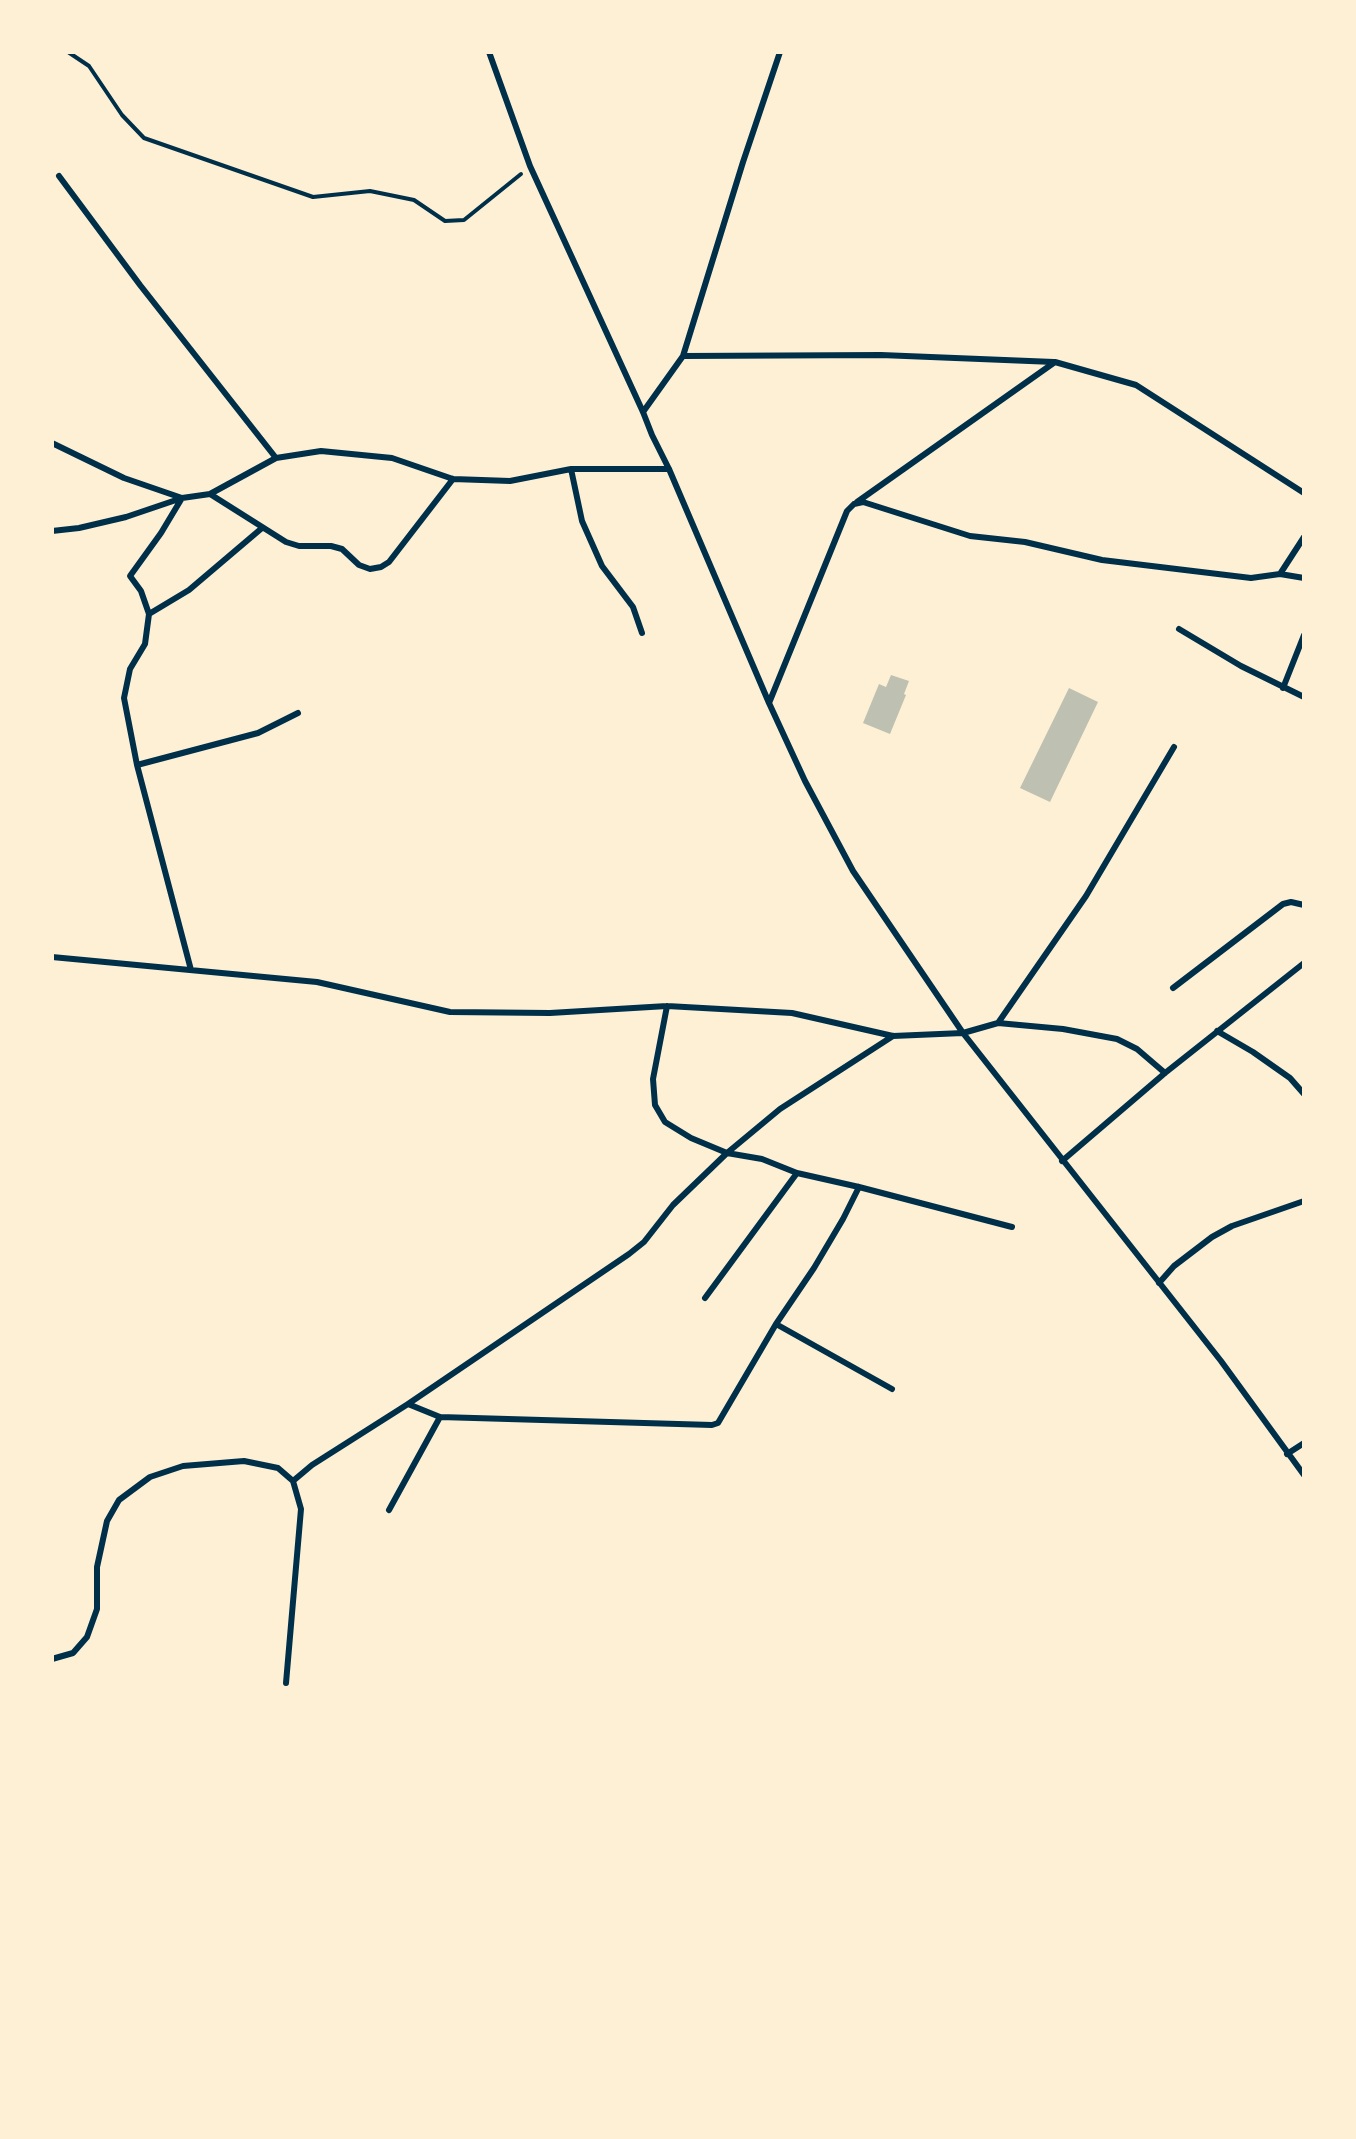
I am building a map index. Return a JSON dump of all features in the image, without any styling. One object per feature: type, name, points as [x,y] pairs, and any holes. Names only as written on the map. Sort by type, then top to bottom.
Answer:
[{"type":"street","points":[[489,52],[530,166],[669,469],[769,703],[805,781],[852,871],[963,1033],[1221,1362],[1304,1475]]},
{"type":"street","points":[[643,412],[683,356],[743,162],[780,52]]},
{"type":"street","points":[[59,176],[140,285],[276,458]]},
{"type":"street","points":[[683,356],[881,355],[1055,362],[1136,385],[1304,493]]},
{"type":"street","points":[[769,703],[847,511],[1055,362]]},
{"type":"street","points":[[52,443],[124,478],[182,498]]},
{"type":"street","points":[[52,531],[79,528],[126,517],[182,498],[210,494],[276,458],[321,451],[392,458],[453,479],[510,481],[571,468],[669,469]]},
{"type":"street","points":[[571,468],[582,521],[602,566],[633,607],[642,633]]},
{"type":"street","points":[[210,494],[286,542],[299,546],[331,546],[342,549],[359,565],[370,569],[381,567],[389,562],[453,479]]},
{"type":"street","points":[[182,498],[130,576],[141,591],[149,614],[145,644],[130,669],[124,698],[137,765],[191,970]]},
{"type":"street","points":[[854,504],[863,502],[970,536],[1025,542],[1102,560],[1251,578],[1280,574],[1304,578]]},
{"type":"street","points":[[149,614],[189,590],[262,528]]},
{"type":"street","points":[[1280,574],[1304,537]]},
{"type":"street","points":[[1179,629],[1283,688],[1304,697]]},
{"type":"street","points":[[1283,688],[1304,635]]},
{"type":"street","points":[[137,765],[258,733],[298,713]]},
{"type":"street","points":[[998,1023],[1086,896],[1174,747]]},
{"type":"street","points":[[1173,988],[1282,904],[1291,902],[1304,905]]},
{"type":"street","points":[[52,957],[317,982],[450,1012],[550,1013],[667,1006],[792,1013],[893,1036],[963,1033],[998,1023],[1063,1029],[1117,1039],[1137,1049],[1165,1073]]},
{"type":"street","points":[[1062,1161],[1165,1073],[1304,963]]},
{"type":"street","points":[[667,1006],[653,1079],[655,1105],[665,1122],[690,1138],[727,1153],[762,1159],[797,1173],[1012,1227]]},
{"type":"street","points":[[1217,1031],[1253,1052],[1290,1078],[1304,1094]]},
{"type":"street","points":[[293,1481],[312,1465],[408,1404],[637,1248],[674,1205],[727,1153],[780,1109],[893,1036]]},
{"type":"street","points":[[705,1298],[797,1173]]},
{"type":"street","points":[[408,1404],[440,1417],[712,1425],[718,1423],[776,1324],[814,1268],[859,1187]]},
{"type":"street","points":[[1160,1283],[1174,1266],[1212,1237],[1232,1226],[1304,1202]]},
{"type":"street","points":[[776,1324],[892,1389]]},
{"type":"street","points":[[389,1510],[440,1417]]},
{"type":"street","points":[[1287,1454],[1304,1443]]},
{"type":"street","points":[[52,1659],[72,1653],[87,1637],[97,1609],[97,1567],[107,1521],[119,1500],[150,1477],[183,1466],[244,1461],[278,1468],[293,1481],[301,1509],[286,1683]]},
{"type":"path","points":[[68,52],[89,66],[122,116],[144,138],[313,197],[370,191],[414,200],[445,221],[464,220],[530,166]]},
{"type":"building","points":[[891,675],[909,681],[904,694],[906,695],[890,734],[863,723],[879,684],[886,687]]},
{"type":"building","points":[[1069,688],[1098,702],[1050,802],[1020,788]]}]
